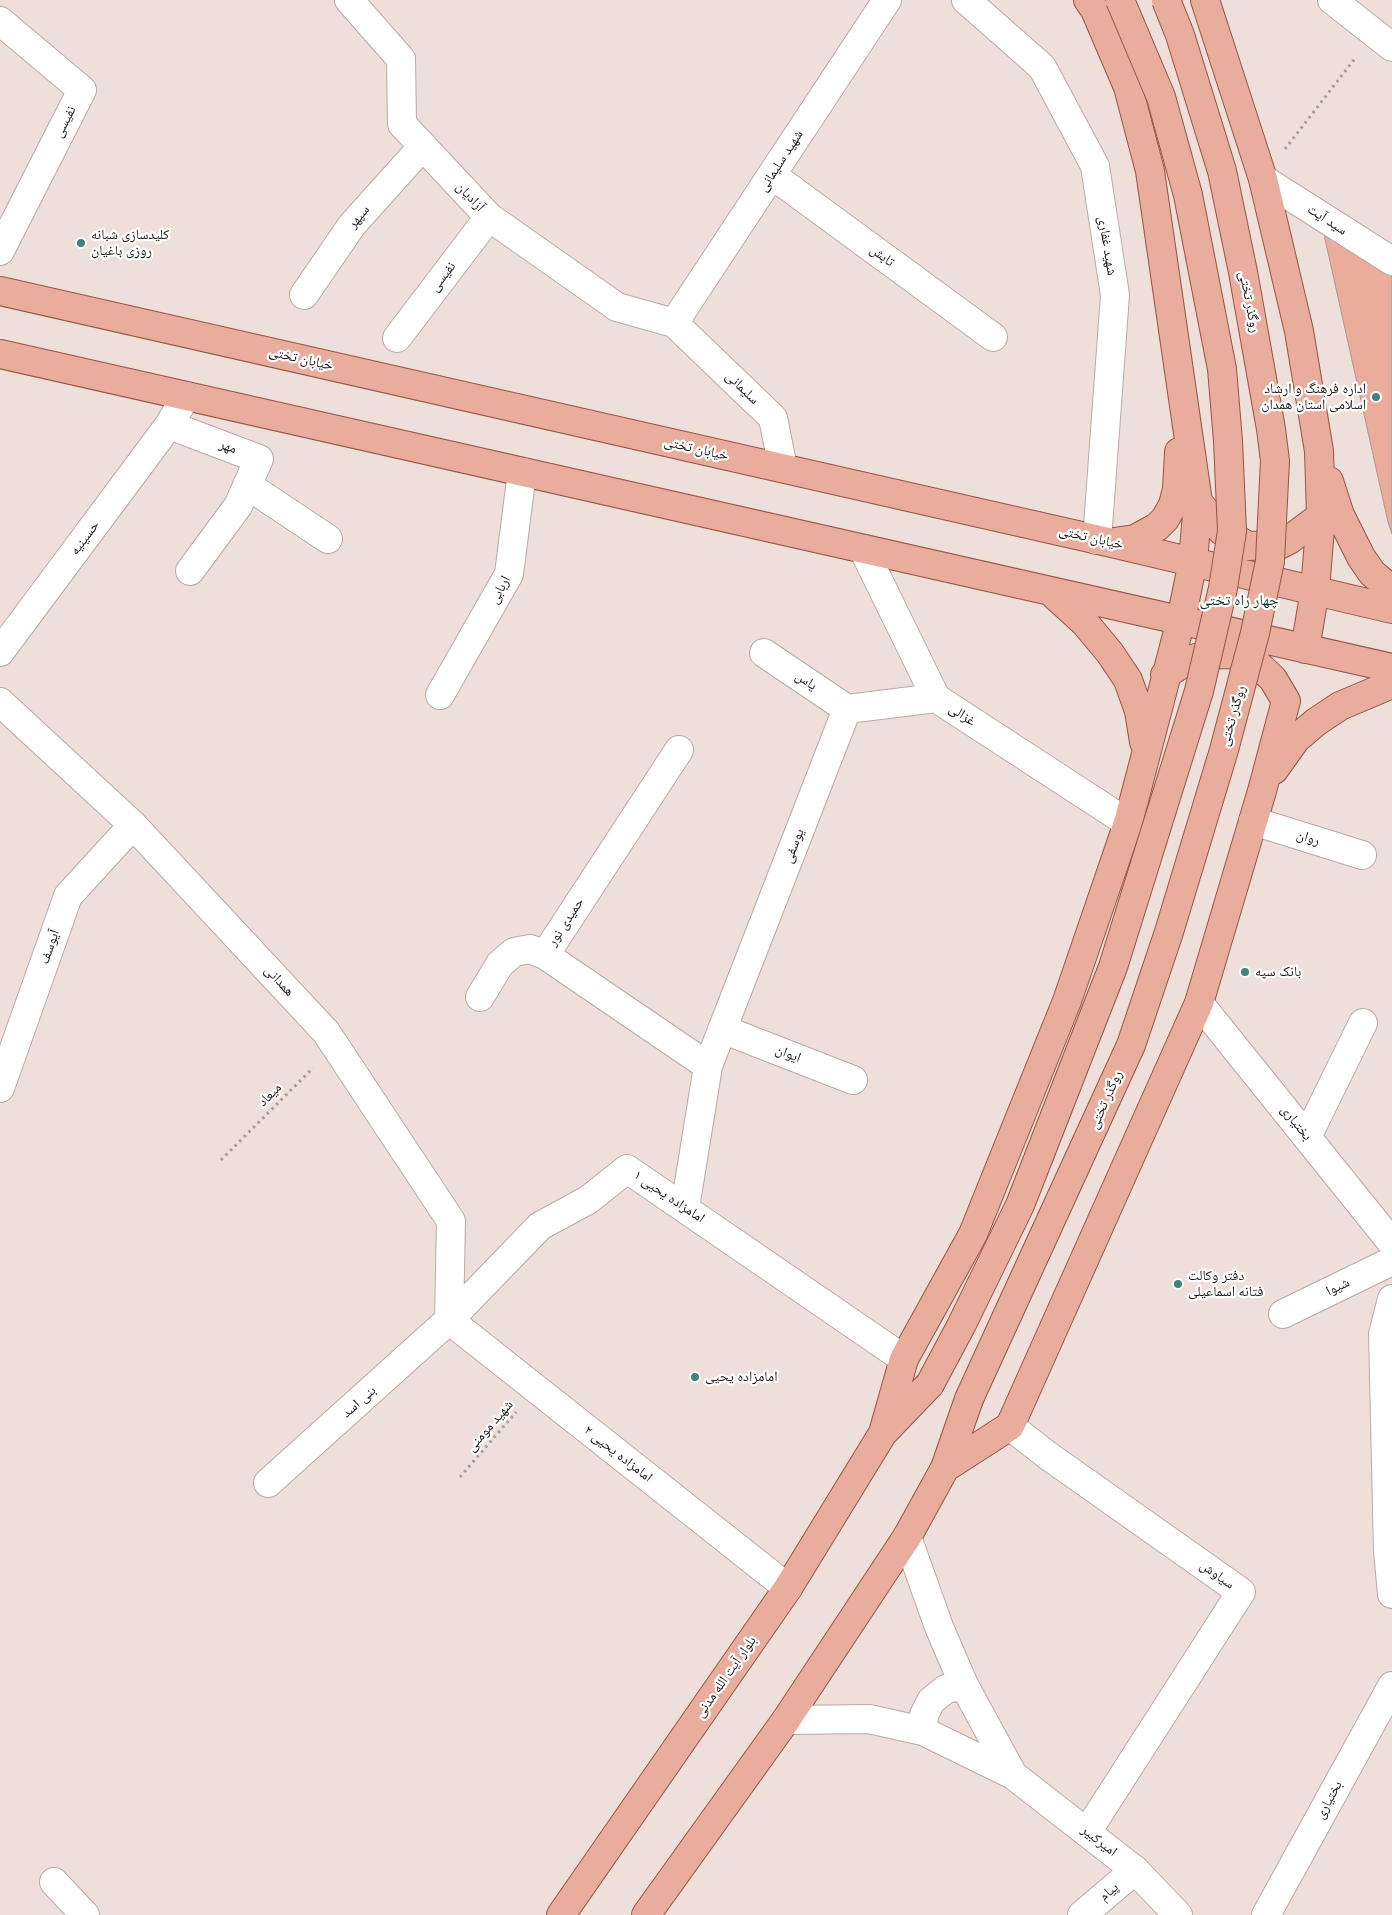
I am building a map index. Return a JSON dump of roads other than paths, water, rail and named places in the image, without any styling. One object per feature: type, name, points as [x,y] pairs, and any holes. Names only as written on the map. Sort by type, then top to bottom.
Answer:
[{"type":"main road","points":[[883,1433],[904,1359],[973,1234],[1067,1001],[1128,823],[1165,675],[1181,620],[1193,561],[1198,502],[1150,171],[1128,87],[1095,10],[1088,0]]},
{"type":"main road","points":[[883,1433],[930,1384],[962,1326],[1020,1205],[1114,967],[1199,691],[1223,588],[1232,531],[1228,441],[1222,369],[1188,195],[1161,97],[1120,0]]},
{"type":"main road","name":"روگذر تختی","points":[[945,1468],[969,1399],[1131,1044],[1169,932],[1224,750],[1255,633],[1270,561],[1275,461],[1272,429],[1247,291],[1222,171],[1180,34],[1166,0]]},
{"type":"main road","points":[[1205,0],[1262,179],[1299,331],[1319,451],[1321,516],[1315,590],[1305,649]]},
{"type":"main road","name":"خیابان تختی","points":[[0,291],[1193,561],[1392,609]]},
{"type":"main road","points":[[0,354],[1392,668]]},
{"type":"main road","points":[[1104,541],[1135,539],[1146,534],[1165,519],[1173,506],[1179,467],[1180,371]]},
{"type":"main road","points":[[1319,451],[1340,515],[1351,540],[1372,573],[1392,590]]},
{"type":"main road","points":[[1198,502],[1222,531],[1248,546],[1279,545],[1289,540],[1321,516]]},
{"type":"main road","points":[[1050,591],[1085,623],[1128,680],[1139,710],[1146,751]]},
{"type":"main road","points":[[646,1915],[786,1720],[907,1536],[945,1468],[1010,1426],[1199,1003],[1262,791],[1286,702],[1273,679],[1253,660],[1230,654],[1206,655],[1186,661],[1165,675]]},
{"type":"main road","points":[[1262,791],[1278,762],[1296,740],[1316,722],[1340,706],[1392,684]]},
{"type":"main road","name":"بلوار آیت الله مدنی","points":[[561,1915],[788,1588],[883,1433]]},
{"type":"street","name":"آزادیان","points":[[349,0],[401,59],[402,124],[489,217],[617,307],[674,323]]},
{"type":"street","name":"شهید سلیمانی","points":[[674,323],[887,0]]},
{"type":"street","name":"شهید غفاری","points":[[966,0],[1042,67],[1094,166],[1115,295],[1104,541]]},
{"type":"street","points":[[1332,0],[1383,40]]},
{"type":"street","name":"نفیسی","points":[[0,21],[82,90],[0,251]]},
{"type":"street","name":"سپهر","points":[[304,295],[352,225],[423,146]]},
{"type":"street","name":"تابش","points":[[772,175],[993,337]]},
{"type":"street","name":"سید آیت","points":[[1262,179],[1392,261]]},
{"type":"street","name":"نفیسی","points":[[397,338],[489,217]]},
{"type":"street","name":"سلیمانی","points":[[674,323],[773,418],[783,468]]},
{"type":"street","name":"حسینیه","points":[[0,652],[169,425],[186,396]]},
{"type":"street","name":"مهر","points":[[169,425],[259,459],[238,506],[190,571]]},
{"type":"street","name":"اربابی","points":[[440,695],[509,574],[522,472]]},
{"type":"street","points":[[247,486],[328,539]]},
{"type":"street","name":"غزالی","points":[[863,549],[936,698],[1128,823]]},
{"type":"street","name":"یاس","points":[[764,653],[847,710]]},
{"type":"street","points":[[847,710],[936,698]]},
{"type":"street","name":"همدانی","points":[[0,702],[132,825],[326,1032],[451,1221],[449,1320]]},
{"type":"street","name":"یوسفی","points":[[685,1208],[708,1066],[847,710]]},
{"type":"street","name":"حمیدی نور","points":[[679,750],[545,955],[708,1066]]},
{"type":"street","name":"روان","points":[[1253,821],[1362,855]]},
{"type":"street","name":"آیوسف","points":[[0,1088],[68,896],[132,825]]},
{"type":"street","points":[[480,997],[500,964],[514,952],[530,949],[545,955]]},
{"type":"street","name":"بختیاری","points":[[1199,1003],[1392,1243]]},
{"type":"street","points":[[1307,1137],[1363,1023]]},
{"type":"street","name":"ایوان","points":[[722,1029],[853,1080]]},
{"type":"street","name":"امامزاده یحیی ۱","points":[[449,1320],[540,1226],[588,1200],[627,1169],[904,1359]]},
{"type":"street","name":"شیوا","points":[[1283,1314],[1392,1261]]},
{"type":"street","points":[[1392,1299],[1383,1334],[1388,1551],[1392,1594]]},
{"type":"street","name":"امامزاده یحیی ۲","points":[[449,1320],[788,1588]]},
{"type":"street","name":"بنی اسد","points":[[268,1483],[449,1320]]},
{"type":"street","name":"سیاوش","points":[[1010,1426],[1047,1456],[1241,1592],[1088,1832]]},
{"type":"street","points":[[907,1536],[939,1627],[964,1685],[1013,1775]]},
{"type":"street","points":[[924,1731],[924,1716],[931,1702],[946,1689],[964,1685]]},
{"type":"street","name":"بختیاری","points":[[1266,1915],[1392,1686]]},
{"type":"street","points":[[786,1720],[869,1719],[924,1731],[1013,1775]]},
{"type":"street","name":"امیرکبیر","points":[[1013,1775],[1135,1870],[1178,1915]]},
{"type":"street","name":"پیام","points":[[1082,1915],[1135,1870]]},
{"type":"street","points":[[54,1882],[85,1915]]},
{"type":"place","name":"کلیدسازی شبانه روزی باغیان","points":[[81,243]]},
{"type":"place","name":"اداره فرهنگ و ارشاد اسلامی استان همدان","points":[[1376,397]]},
{"type":"place","name":"بانک سپه","points":[[1245,972]]},
{"type":"place","name":"دفتر وکالت فتانه اسماعیلی","points":[[1178,1284]]},
{"type":"place","name":"امامزاده یحیی","points":[[695,1377]]},
{"type":"district","name":"چهار راه تختی","points":[[1239,601]]}]
